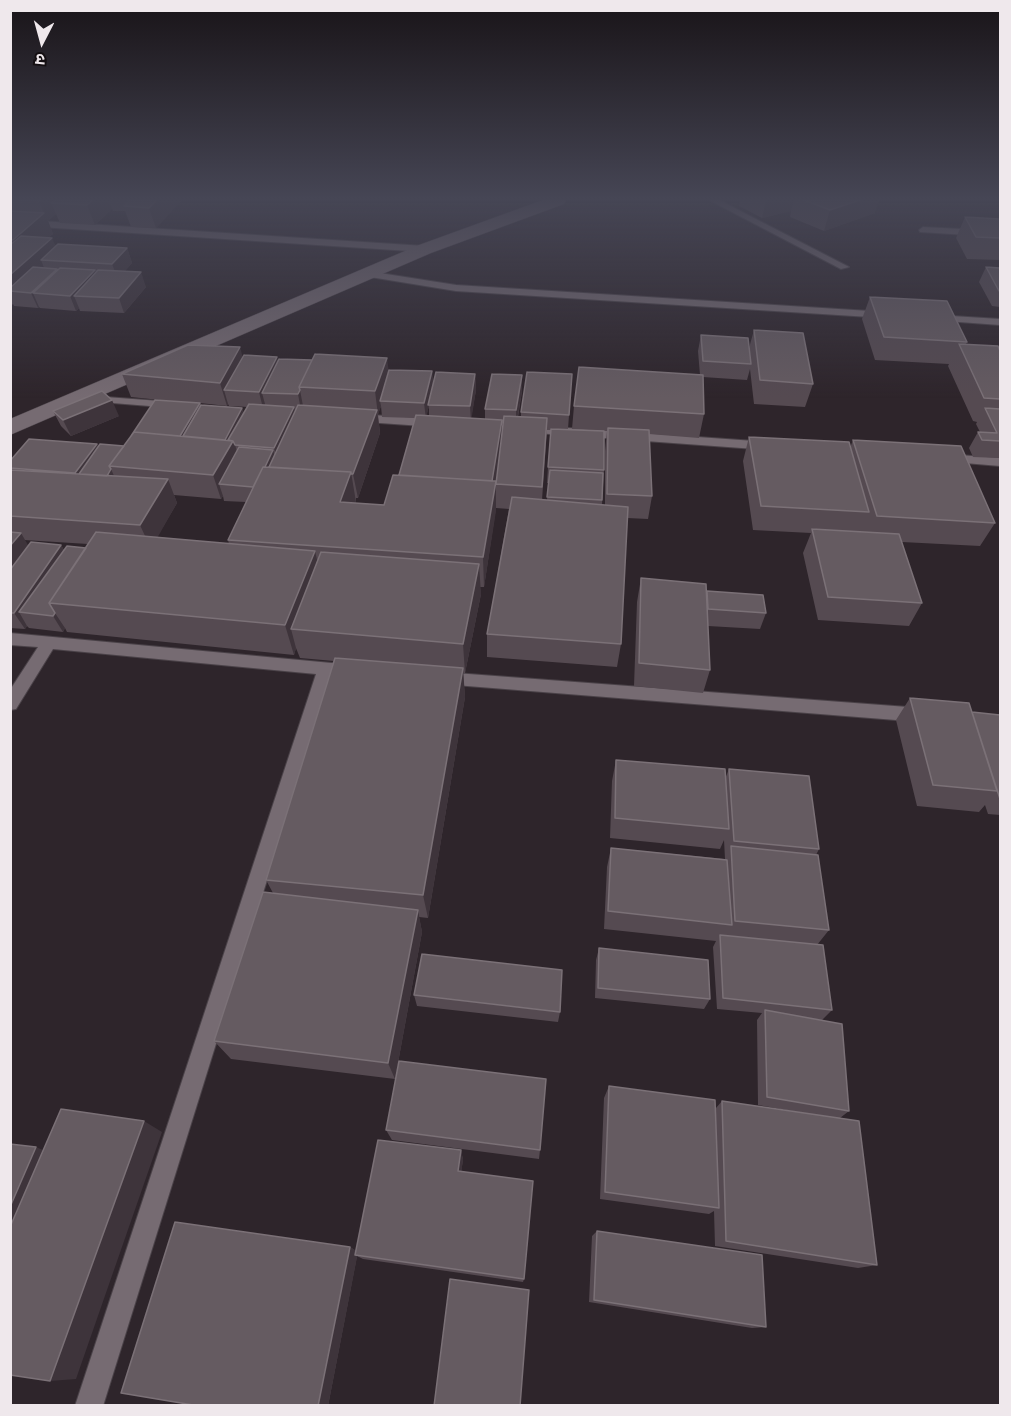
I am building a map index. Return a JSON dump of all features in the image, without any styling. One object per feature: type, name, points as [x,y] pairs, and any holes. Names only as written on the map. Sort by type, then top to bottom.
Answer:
[{"type":"street","points":[[10,428],[82,399],[385,266]]},
{"type":"lane","points":[[367,274],[456,288],[894,315]]},
{"type":"lane","points":[[929,317],[1000,322]]},
{"type":"lane","points":[[82,399],[189,406]]},
{"type":"lane","points":[[344,417],[452,424]]},
{"type":"lane","points":[[511,428],[786,447]]},
{"type":"lane","points":[[929,457],[1000,462]]},
{"type":"lane","points":[[10,639],[372,673]]},
{"type":"lane","points":[[10,704],[49,644]]},
{"type":"lane","points":[[89,1406],[325,669]]},
{"type":"lane","points":[[432,677],[941,716]]},
{"type":"building","points":[[10,266],[20,266],[10,275]]},
{"type":"building","points":[[33,267],[57,269],[31,293],[10,291],[10,288]]},
{"type":"building","points":[[986,267],[1000,268],[1000,291],[999,291]]},
{"type":"building","points":[[60,268],[95,270],[70,296],[33,293]]},
{"type":"building","points":[[98,270],[141,272],[119,298],[74,296]]},
{"type":"building","points":[[870,297],[947,301],[967,342],[884,337]]},
{"type":"building","points":[[754,330],[803,333],[813,384],[760,380]]},
{"type":"building","points":[[701,335],[748,338],[751,364],[703,361]]},
{"type":"building","points":[[959,344],[998,346],[1000,351],[1000,399],[984,398]]},
{"type":"building","points":[[188,345],[240,347],[220,383],[122,374]]},
{"type":"building","points":[[315,354],[387,358],[375,391],[299,387]]},
{"type":"building","points":[[244,355],[277,357],[259,392],[224,390]]},
{"type":"building","points":[[279,359],[312,360],[298,394],[262,393]]},
{"type":"building","points":[[579,367],[703,375],[704,414],[574,406]]},
{"type":"building","points":[[389,370],[432,371],[424,403],[380,401]]},
{"type":"building","points":[[436,372],[475,374],[470,406],[428,405]]},
{"type":"building","points":[[527,372],[572,374],[569,415],[521,412]]},
{"type":"building","points":[[492,374],[522,375],[516,410],[485,409]]},
{"type":"building","points":[[102,391],[112,400],[63,420],[53,411]]},
{"type":"building","points":[[155,400],[200,403],[180,436],[134,432],[131,436]]},
{"type":"building","points":[[249,404],[294,407],[274,448],[235,445],[233,441],[228,440]]},
{"type":"building","points":[[201,405],[242,408],[225,440],[183,436]]},
{"type":"building","points":[[298,405],[377,410],[353,474],[351,472],[269,467]]},
{"type":"building","points":[[985,408],[1000,409],[1000,441],[982,440],[978,432],[997,433]]},
{"type":"building","points":[[416,415],[502,420],[492,481],[399,475]]},
{"type":"building","points":[[504,416],[547,418],[542,487],[496,484]]},
{"type":"building","points":[[608,428],[649,430],[652,496],[607,494]]},
{"type":"building","points":[[551,429],[604,431],[604,470],[548,467]]},
{"type":"building","points":[[134,432],[233,441],[213,475],[109,466]]},
{"type":"building","points":[[749,437],[849,442],[869,512],[761,506]]},
{"type":"building","points":[[29,439],[97,444],[75,473],[10,468],[10,461]]},
{"type":"building","points":[[853,440],[961,446],[995,523],[877,516]]},
{"type":"building","points":[[100,444],[124,446],[109,466],[111,469],[107,476],[79,474]]},
{"type":"building","points":[[239,447],[273,450],[253,487],[219,484]]},
{"type":"building","points":[[263,467],[351,472],[340,502],[384,505],[393,475],[496,481],[483,557],[228,540]]},
{"type":"building","points":[[10,470],[168,479],[140,525],[10,516]]},
{"type":"building","points":[[550,470],[603,473],[602,500],[547,497]]},
{"type":"building","points":[[512,497],[628,507],[621,644],[487,634]]},
{"type":"building","points":[[812,529],[899,534],[922,603],[828,597]]},
{"type":"building","points":[[10,532],[21,533],[10,546]]},
{"type":"building","points":[[96,532],[315,551],[285,625],[49,603]]},
{"type":"building","points":[[31,542],[61,545],[14,613],[10,613],[10,570]]},
{"type":"building","points":[[67,546],[86,548],[49,603],[55,613],[53,616],[19,612]]},
{"type":"building","points":[[321,552],[479,564],[463,644],[291,629]]},
{"type":"building","points":[[641,578],[706,584],[710,670],[639,663]]},
{"type":"building","points":[[707,591],[763,595],[766,613],[708,609]]},
{"type":"building","points":[[335,658],[463,668],[423,895],[266,880]]},
{"type":"building","points":[[910,698],[969,703],[997,791],[933,785]]},
{"type":"building","points":[[972,712],[1000,715],[1000,799]]},
{"type":"building","points":[[616,760],[725,769],[729,829],[615,818]]},
{"type":"building","points":[[729,769],[809,776],[819,849],[734,841]]},
{"type":"building","points":[[731,846],[818,855],[829,930],[735,921]]},
{"type":"building","points":[[611,848],[727,860],[732,925],[608,911]]},
{"type":"building","points":[[263,892],[418,910],[388,1063],[214,1041]]},
{"type":"building","points":[[720,935],[823,945],[832,1010],[723,998]]},
{"type":"building","points":[[599,948],[708,960],[710,999],[598,988]]},
{"type":"building","points":[[422,954],[562,970],[560,1012],[414,995]]},
{"type":"building","points":[[765,1010],[842,1024],[849,1111],[767,1097]]},
{"type":"building","points":[[399,1061],[546,1079],[540,1150],[386,1130]]},
{"type":"building","points":[[609,1086],[715,1100],[719,1208],[605,1192]]},
{"type":"building","points":[[722,1101],[859,1121],[877,1265],[726,1241]]},
{"type":"building","points":[[61,1109],[144,1121],[50,1381],[10,1375],[10,1227]]},
{"type":"building","points":[[378,1140],[461,1150],[458,1171],[533,1181],[524,1279],[355,1255]]},
{"type":"building","points":[[10,1144],[36,1147],[10,1207]]},
{"type":"building","points":[[175,1222],[350,1247],[318,1406],[199,1406],[121,1393]]},
{"type":"building","points":[[597,1231],[762,1255],[766,1327],[594,1300]]},
{"type":"building","points":[[450,1279],[529,1290],[520,1406],[434,1406]]}]
